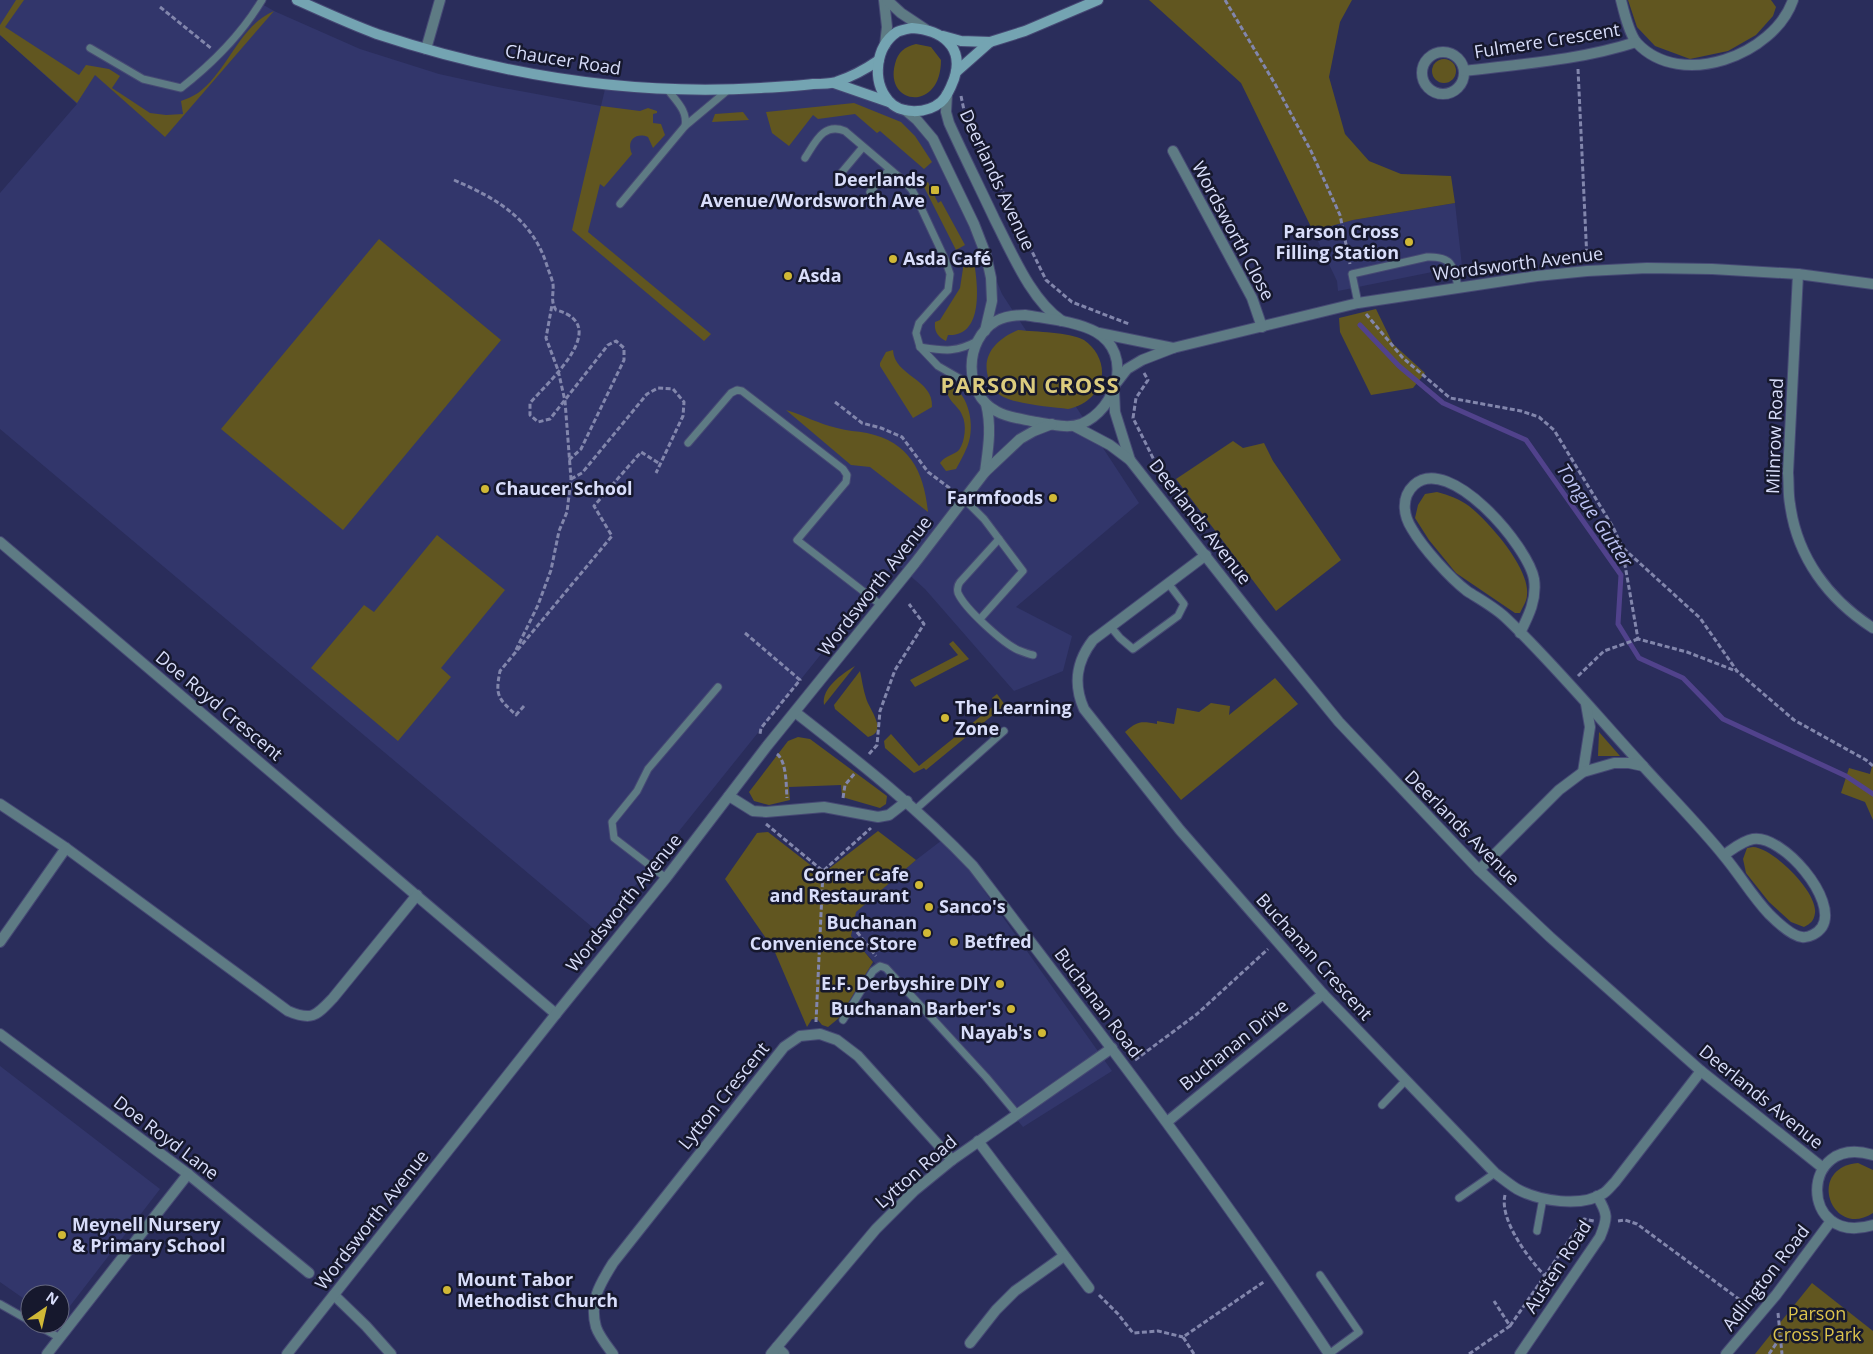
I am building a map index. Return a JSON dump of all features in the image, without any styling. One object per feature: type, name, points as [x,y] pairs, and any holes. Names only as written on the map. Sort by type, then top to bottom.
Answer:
[{"type":"main road","name":"Chaucer Road","points":[[297,0],[376,33],[426,49],[483,63],[589,84],[668,90],[728,90],[834,83],[852,76],[879,60]]},
{"type":"main road","points":[[942,36],[956,53],[957,66],[947,94],[939,104],[926,110],[914,112],[889,102],[879,81],[878,66],[885,44],[899,31],[912,28],[925,29],[961,41],[990,42],[1025,31],[1098,0]]},
{"type":"main road","points":[[956,72],[990,42]]},
{"type":"main road","name":"Chaucer Road","points":[[834,83],[889,102]]},
{"type":"street","points":[[426,49],[440,0]]},
{"type":"street","points":[[886,0],[925,29]]},
{"type":"street","points":[[885,44],[887,26],[886,0]]},
{"type":"street","name":"Fulmere Crescent","points":[[1621,0],[1636,42],[1648,52],[1663,60],[1684,66],[1708,64],[1729,59],[1750,49],[1769,34],[1784,17],[1793,0]]},
{"type":"street","name":"Fulmere Crescent","points":[[1464,71],[1577,56],[1605,51],[1636,42]]},
{"type":"street","name":"Fulmere Crescent","points":[[1436,53],[1451,53],[1457,57],[1464,71],[1460,85],[1447,94],[1434,92],[1428,88],[1422,76],[1426,60],[1436,53]]},
{"type":"street","name":"Deerlands Avenue","points":[[947,94],[946,112],[949,124],[1010,249],[1032,289],[1050,311],[1065,323]]},
{"type":"street","points":[[905,110],[917,120],[933,139],[974,224],[986,255],[991,278],[992,302],[988,321],[972,356],[971,372],[976,390],[986,404],[996,412],[1052,424],[1074,426],[1096,415],[1106,406],[1115,386],[1118,367],[1114,353],[1106,340],[1096,332],[1083,327],[1026,315],[1010,316],[995,322],[982,336]]},
{"type":"street","name":"Wordsworth Close","points":[[1172,151],[1252,298],[1262,327]]},
{"type":"street","name":"Wordsworth Avenue","points":[[1115,386],[1127,369],[1173,348],[1358,303],[1537,276],[1647,268],[1712,269],[1798,274],[1873,284]]},
{"type":"street","name":"Milnrow Road","points":[[1798,274],[1788,473],[1790,504],[1798,539],[1811,568],[1832,594],[1856,617],[1873,628]]},
{"type":"street","name":"Wordsworth Avenue","points":[[1096,332],[1173,348]]},
{"type":"street","name":"Deerlands Avenue","points":[[1115,386],[1115,412],[1130,460]]},
{"type":"street","name":"Wordsworth Avenue","points":[[985,472],[990,438],[989,416],[986,404]]},
{"type":"street","name":"Wordsworth Avenue","points":[[287,1354],[666,878],[767,746],[985,472],[1020,439],[1052,424]]},
{"type":"street","name":"Deerlands Avenue","points":[[1074,426],[1110,445],[1130,460],[1339,722],[1479,870],[1550,937],[1700,1071],[1823,1168]]},
{"type":"street","points":[[1520,633],[1531,610],[1535,594],[1534,577],[1524,554],[1503,526],[1478,502],[1455,484],[1437,478],[1422,479],[1412,486],[1405,500],[1404,512],[1412,529],[1440,565],[1466,590],[1506,618],[1520,633],[1569,684],[1724,855],[1768,913],[1787,930],[1802,938],[1814,935],[1822,927],[1825,916],[1822,899],[1812,880],[1781,847],[1765,840],[1754,839],[1741,844],[1724,855]]},
{"type":"street","name":"Doe Royd Crescent","points":[[0,542],[556,1014]]},
{"type":"street","name":"Buchanan Crescent","points":[[1206,554],[1093,640],[1085,651],[1079,665],[1076,680],[1078,696],[1084,710],[1180,830],[1323,994],[1495,1173],[1523,1192],[1543,1198],[1569,1202],[1603,1194],[1615,1182],[1700,1071]]},
{"type":"street","points":[[1583,772],[1590,727],[1586,704]]},
{"type":"street","name":"Buchanan Road","points":[[795,712],[907,801],[942,833],[973,866],[1167,1122],[1276,1274],[1329,1354]]},
{"type":"street","points":[[1479,870],[1559,790],[1583,772],[1614,763],[1629,763],[1643,766]]},
{"type":"street","points":[[729,796],[753,810],[766,812],[824,807],[878,817],[890,815],[900,809],[907,801]]},
{"type":"street","points":[[0,804],[66,848],[288,1011],[303,1017],[318,1014],[333,998],[417,895]]},
{"type":"street","points":[[0,942],[66,848]]},
{"type":"street","name":"Buchanan Drive","points":[[1167,1122],[1323,994]]},
{"type":"street","name":"Doe Royd Lane","points":[[0,1034],[188,1174],[309,1273]]},
{"type":"street","points":[[815,1034],[837,1040],[858,1056],[952,1160]]},
{"type":"street","name":"Lytton Crescent","points":[[613,1354],[596,1328],[593,1306],[598,1286],[625,1248],[784,1047],[800,1036],[815,1034]]},
{"type":"street","name":"Lytton Road","points":[[777,1352],[876,1229],[914,1191],[978,1141],[1112,1048]]},
{"type":"street","points":[[978,1141],[1089,1288]]},
{"type":"street","points":[[1873,1155],[1860,1151],[1840,1154],[1832,1158],[1819,1175],[1816,1196],[1821,1209],[1831,1221],[1839,1226],[1852,1229],[1873,1225]]},
{"type":"street","points":[[47,1354],[188,1174]]},
{"type":"street","name":"Austen Road","points":[[1520,1354],[1600,1237],[1606,1222],[1606,1212],[1597,1196]]},
{"type":"street","name":"Adlington Road","points":[[1726,1354],[1776,1295],[1831,1221]]},
{"type":"street","points":[[970,1343],[996,1310],[1015,1291],[1064,1256]]},
{"type":"street","points":[[334,1295],[391,1354]]},
{"type":"lane","points":[[90,48],[143,79],[181,88],[205,69],[238,36],[262,0]]},
{"type":"lane","points":[[668,90],[683,110],[686,118],[685,126]]},
{"type":"lane","points":[[620,204],[685,126],[728,90]]},
{"type":"lane","points":[[805,158],[826,130],[837,128],[845,131],[912,190],[945,259],[950,274],[948,290],[919,323],[916,333],[920,347],[938,366],[976,390]]},
{"type":"lane","points":[[842,172],[863,147]]},
{"type":"lane","points":[[870,192],[888,170]]},
{"type":"lane","points":[[1358,303],[1352,274],[1426,257],[1439,256],[1448,260],[1455,271],[1458,287]]},
{"type":"lane","points":[[920,347],[949,351],[968,346],[982,336]]},
{"type":"lane","points":[[688,443],[731,393],[737,390],[742,391],[843,469],[847,475],[846,482],[796,540],[881,605]]},
{"type":"lane","points":[[964,499],[984,519],[1023,570],[980,619]]},
{"type":"lane","points":[[1000,539],[957,587],[958,592],[964,602],[1004,641],[1018,650],[1033,656]]},
{"type":"lane","points":[[1110,626],[1133,649],[1178,616],[1184,604],[1168,583]]},
{"type":"lane","points":[[666,878],[614,838],[612,822],[637,791],[648,770],[718,687]]},
{"type":"lane","points":[[916,809],[1004,731]]},
{"type":"lane","points":[[843,1020],[873,971],[880,966],[886,968],[986,1077],[1017,1114]]},
{"type":"lane","points":[[1382,1105],[1406,1080]]},
{"type":"lane","points":[[1459,1198],[1495,1173]]},
{"type":"lane","points":[[1537,1231],[1543,1198]]},
{"type":"lane","points":[[1320,1275],[1359,1332],[1329,1354]]},
{"type":"lane","points":[[0,1304],[20,1315]]},
{"type":"lane","points":[[53,1334],[60,1338]]},
{"type":"path","points":[[1224,0],[1229,0]]},
{"type":"path","points":[[1224,0],[1275,84],[1311,151],[1340,216],[1352,274]]},
{"type":"path","points":[[160,7],[219,55]]},
{"type":"path","points":[[1577,56],[1587,271]]},
{"type":"path","points":[[961,92],[965,115],[1046,280],[1072,302],[1137,327],[1134,341]]},
{"type":"path","points":[[454,180],[481,191],[504,205],[522,222],[533,236],[548,266],[553,285],[546,338],[558,370],[565,401],[571,479],[567,512],[559,531],[551,570],[538,605],[513,656]]},
{"type":"path","points":[[945,259],[977,257]]},
{"type":"path","points":[[1358,303],[1404,358],[1450,398],[1521,411],[1539,417],[1554,430],[1613,527],[1622,547],[1638,639]]},
{"type":"path","points":[[552,304],[556,310],[566,312],[577,324],[580,338],[574,352],[530,403],[530,415],[538,422],[550,419],[608,345],[616,342],[624,348],[624,360],[581,449],[569,460]]},
{"type":"path","points":[[1137,363],[1148,380],[1136,398],[1133,418],[1156,464],[1154,490]]},
{"type":"path","points":[[571,479],[582,473],[647,394],[658,388],[673,389],[684,402],[683,416],[656,473]]},
{"type":"path","points":[[835,402],[862,423],[881,428],[902,437],[928,472],[964,499]]},
{"type":"path","points":[[524,706],[516,715],[504,703],[496,689],[500,671],[612,536],[594,506],[641,452],[660,464]]},
{"type":"path","points":[[1622,547],[1700,618],[1737,671],[1794,720],[1866,760],[1873,766]]},
{"type":"path","points":[[842,809],[845,785],[877,745],[880,711],[895,670],[924,624],[909,604]]},
{"type":"path","points":[[745,633],[800,680],[761,728],[760,740],[780,756],[783,764],[789,811]]},
{"type":"path","points":[[1569,684],[1604,652],[1638,639],[1687,652],[1737,671]]},
{"type":"path","points":[[753,810],[770,828],[823,871]]},
{"type":"path","points":[[815,1034],[823,871],[871,828],[878,817]]},
{"type":"path","points":[[857,932],[876,955],[880,966]]},
{"type":"path","points":[[1126,1066],[1197,1014],[1276,940]]},
{"type":"path","points":[[1508,1182],[1504,1199],[1510,1224],[1524,1250],[1545,1276]]},
{"type":"path","points":[[1469,1354],[1510,1326],[1584,1219],[1606,1222],[1625,1220],[1637,1224],[1759,1314]]},
{"type":"path","points":[[1183,1337],[1276,1274]]},
{"type":"path","points":[[1089,1288],[1096,1292],[1118,1314],[1133,1333],[1158,1331],[1183,1337],[1194,1354]]},
{"type":"path","points":[[1776,1295],[1782,1354]]},
{"type":"path","points":[[1494,1301],[1510,1326]]},
{"type":"path","points":[[1769,1354],[1780,1338]]},
{"type":"shaded area","name":"Chaucer School","points":[[0,0],[255,0],[274,11],[360,49],[439,74],[498,87],[601,106],[606,85],[638,89],[834,83],[871,95],[921,125],[986,255],[1002,294],[1139,503],[1016,607],[1072,636],[1063,671],[1014,691],[925,589],[895,562],[598,932],[0,429],[0,193],[77,104],[0,35]]},
{"type":"shaded area","points":[[1455,203],[1462,266],[1338,291],[1337,281],[1313,231],[1353,220]]},
{"type":"shaded area","points":[[946,837],[1112,1071],[1023,1127],[1001,1100],[851,936],[855,912]]},
{"type":"shaded area","name":"Meynell Nursery & Primary School","points":[[0,1066],[160,1189],[70,1306],[70,1284],[20,1284],[20,1296],[0,1282]]},
{"type":"green space","points":[[16,0],[24,0],[5,27],[79,75],[86,65],[109,69],[120,76],[112,88],[150,113],[166,115],[183,114],[181,101],[198,93],[208,84],[218,73],[242,38],[262,18],[274,11],[165,137],[95,75],[77,103],[0,35],[0,25]]},
{"type":"green space","points":[[1149,0],[1352,0],[1340,22],[1329,77],[1345,134],[1369,161],[1401,174],[1451,176],[1455,203],[1353,220],[1313,231],[1241,83]]},
{"type":"green space","points":[[1628,0],[1771,0],[1776,7],[1773,16],[1756,35],[1728,51],[1690,59],[1655,46],[1637,27]]},
{"type":"green space","points":[[916,44],[931,47],[941,60],[939,77],[932,89],[924,95],[914,97],[905,95],[898,88],[894,78],[895,64],[898,56],[905,48]]},
{"type":"green space","points":[[1444,59],[1453,62],[1456,71],[1453,80],[1444,83],[1435,80],[1432,71],[1435,62]]},
{"type":"green space","points":[[854,103],[901,122],[915,136],[932,162],[924,169],[880,131],[877,133],[855,114],[818,119],[813,115],[789,146],[772,133],[766,112]]},
{"type":"green space","points":[[601,106],[640,111],[648,108],[657,111],[657,113],[653,114],[653,123],[661,124],[665,135],[653,148],[648,137],[639,136],[633,139],[630,145],[632,154],[604,187],[600,184],[588,232],[711,334],[704,341],[572,230]]},
{"type":"green space","points":[[743,112],[749,120],[712,122],[715,114]]},
{"type":"green space","points":[[928,182],[938,203],[941,201],[965,245],[956,250],[923,185]]},
{"type":"green space","points":[[379,239],[501,340],[343,530],[221,429]]},
{"type":"green space","points":[[964,262],[974,262],[977,283],[976,308],[968,328],[960,333],[948,335],[946,341],[937,334],[935,322],[940,320],[960,288]]},
{"type":"green space","points":[[1376,309],[1393,344],[1425,373],[1413,388],[1371,395],[1340,332],[1339,318]]},
{"type":"green space","points":[[1018,330],[1070,335],[1084,340],[1093,348],[1101,363],[1101,381],[1098,389],[1085,402],[1068,409],[1023,403],[1000,395],[993,389],[990,382],[987,363],[992,349],[997,343]]},
{"type":"green space","points":[[893,350],[895,359],[900,366],[927,390],[931,398],[932,407],[913,418],[880,366],[886,352]]},
{"type":"green space","points":[[941,382],[949,384],[962,395],[971,420],[970,437],[964,454],[956,469],[946,471],[940,463],[959,450],[963,442],[965,428],[961,413],[950,399]]},
{"type":"green space","points":[[786,410],[844,430],[882,437],[904,451],[912,461],[923,484],[928,512],[870,467],[851,465]]},
{"type":"green space","points":[[1233,441],[1243,448],[1264,443],[1273,461],[1341,560],[1276,611],[1176,479]]},
{"type":"green space","points":[[1437,492],[1469,506],[1507,546],[1522,572],[1526,584],[1527,597],[1520,613],[1515,613],[1456,573],[1429,540],[1415,518],[1418,505],[1425,494]]},
{"type":"green space","points":[[437,535],[505,590],[441,668],[451,677],[398,741],[311,668],[364,605],[374,612]]},
{"type":"green space","points":[[953,641],[969,659],[915,687],[910,680],[958,655],[949,644]]},
{"type":"green space","points":[[855,666],[824,705],[824,699],[829,687]]},
{"type":"green space","points":[[860,671],[866,698],[877,725],[877,730],[874,734],[868,737],[835,709],[834,705]]},
{"type":"green space","points":[[1275,678],[1298,704],[1181,800],[1125,732],[1140,723],[1157,724],[1157,721],[1174,724],[1177,708],[1199,712],[1211,703],[1230,706],[1229,715]]},
{"type":"green space","points":[[997,694],[1005,705],[926,770],[924,768],[914,773],[885,748],[884,741],[891,734],[919,766],[996,704],[992,698]]},
{"type":"green space","points":[[1599,732],[1620,756],[1598,756]]},
{"type":"green space","points":[[798,737],[810,739],[887,796],[886,804],[880,808],[842,797],[841,785],[789,787],[790,800],[769,805],[754,801],[749,792],[788,741]]},
{"type":"green space","points":[[1873,763],[1873,820],[1865,802],[1841,793],[1849,768],[1870,774]]},
{"type":"green space","points":[[878,831],[916,860],[856,912],[851,936],[873,962],[839,1018],[828,1027],[822,1025],[818,1020],[812,1019],[807,1027],[774,950],[725,879],[757,833],[768,832],[822,874]]},
{"type":"green space","points":[[1747,848],[1762,849],[1772,855],[1793,872],[1802,883],[1814,904],[1815,913],[1813,920],[1808,925],[1804,927],[1791,922],[1769,902],[1746,873],[1743,859]]},
{"type":"green space","points":[[1858,1163],[1873,1170],[1873,1213],[1858,1219],[1846,1217],[1836,1210],[1830,1200],[1829,1188],[1832,1177],[1842,1168]]},
{"type":"green space","name":"Parson Cross Park","points":[[1812,1283],[1873,1331],[1873,1354],[1755,1354]]},
{"type":"waterway","name":"Tongue Gutter","points":[[1360,325],[1399,366],[1443,403],[1526,440],[1621,575],[1618,624],[1639,658],[1683,678],[1723,719],[1846,776],[1873,794]]},
{"type":"place","name":"Deerlands Avenue/Wordsworth Ave","points":[[935,190]]},
{"type":"place","name":"Parson Cross Filling Station","points":[[1409,242]]},
{"type":"place","name":"Asda Café","points":[[893,259]]},
{"type":"place","name":"Asda","points":[[788,276]]},
{"type":"place","name":"Chaucer School","points":[[485,489]]},
{"type":"place","name":"Farmfoods","points":[[1053,498]]},
{"type":"place","name":"The Learning Zone","points":[[945,718]]},
{"type":"place","name":"Corner Cafe and Restaurant","points":[[919,885]]},
{"type":"place","name":"Sanco's","points":[[929,907]]},
{"type":"place","name":"Buchanan Convenience Store","points":[[927,933]]},
{"type":"place","name":"Betfred","points":[[954,942]]},
{"type":"place","name":"E.F. Derbyshire DIY","points":[[1000,984]]},
{"type":"place","name":"Buchanan Barber's","points":[[1011,1009]]},
{"type":"place","name":"Nayab's","points":[[1042,1033]]},
{"type":"place","name":"Meynell Nursery & Primary School","points":[[62,1235]]},
{"type":"place","name":"Mount Tabor Methodist Church","points":[[447,1290]]},
{"type":"district","name":"PARSON CROSS","points":[[1030,385]]}]
